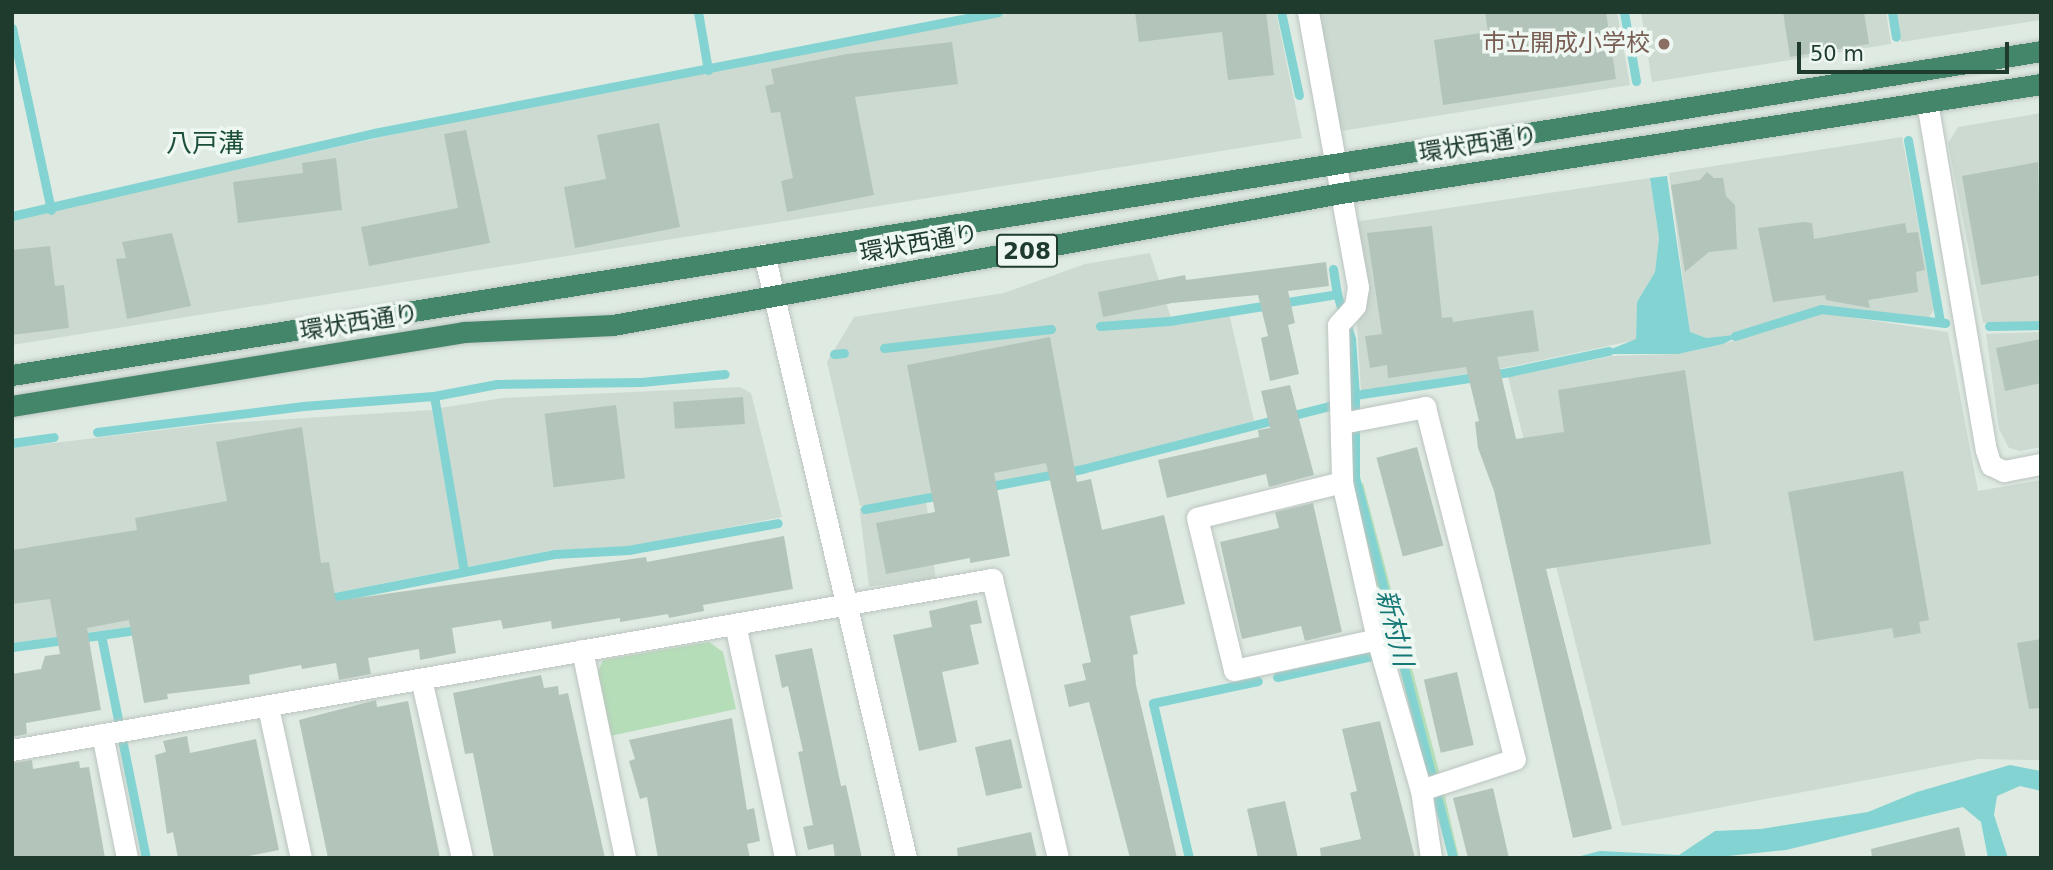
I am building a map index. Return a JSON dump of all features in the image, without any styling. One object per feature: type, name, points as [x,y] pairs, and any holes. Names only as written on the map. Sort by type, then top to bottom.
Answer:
[{"type":"highway","name":"環状西通り","points":[[12,374],[2041,51]]},
{"type":"highway","name":"環状西通り","points":[[12,406],[464,332],[613,325],[1340,193],[2041,84]]},
{"type":"street","points":[[1308,12],[1358,287],[1355,306],[1338,325],[1348,412],[1342,482],[1377,639],[1424,789],[1431,858]]},
{"type":"street","points":[[1927,102],[1986,450],[1991,465],[2004,471],[2041,464]]},
{"type":"street","points":[[764,254],[772,298],[906,858]]},
{"type":"street","points":[[1348,412],[1425,407],[1515,759],[1424,789]]},
{"type":"street","points":[[1342,482],[1197,518],[1234,670],[1377,639]]},
{"type":"street","points":[[12,750],[992,579],[1058,858]]},
{"type":"street","points":[[735,624],[785,858]]},
{"type":"street","points":[[582,650],[625,858]]},
{"type":"street","points":[[421,679],[462,858]]},
{"type":"street","points":[[268,707],[300,858]]},
{"type":"street","points":[[115,732],[127,858]]},
{"type":"shaded area","points":[[1018,12],[1276,12],[1302,138],[12,345],[12,218],[488,114]]},
{"type":"shaded area","points":[[1317,12],[1617,12],[1630,85],[1335,132]]},
{"type":"shaded area","points":[[1641,12],[1886,12],[1891,44],[1652,82]]},
{"type":"shaded area","points":[[1896,12],[2041,12],[2041,20],[1901,42]]},
{"type":"shaded area","points":[[2041,113],[2041,322],[1983,323],[1948,143],[1958,127]]},
{"type":"shaded area","points":[[1902,137],[1934,309],[1929,318],[1822,305],[1736,335],[1706,338],[1690,333],[1669,173]]},
{"type":"shaded area","points":[[1650,178],[1659,238],[1655,272],[1637,302],[1636,340],[1509,367],[1361,391],[1357,325],[1367,302],[1354,222]]},
{"type":"shaded area","points":[[1150,253],[1171,318],[1229,313],[1254,421],[1079,467],[860,506],[827,362],[854,317],[1004,293],[1085,264]]},
{"type":"shaded area","points":[[1822,313],[1948,332],[1978,491],[2041,480],[2041,760],[1978,759],[1622,826],[1508,377],[1612,356],[1678,354],[1723,344]]},
{"type":"shaded area","points":[[2041,332],[2041,447],[2020,451],[2009,448],[1999,429],[1986,334]]},
{"type":"shaded area","points":[[740,387],[751,393],[782,517],[627,547],[553,550],[466,567],[440,408],[503,398]]},
{"type":"shaded area","points":[[432,410],[460,568],[244,611],[12,643],[12,448],[211,424]]},
{"type":"shaded area","points":[[926,500],[936,578],[869,587],[859,508]]},
{"type":"green space","points":[[1363,483],[1440,775],[1459,858],[1450,858],[1351,489]]},
{"type":"green space","points":[[709,642],[723,652],[736,709],[610,736],[597,674],[603,660]]},
{"type":"water","points":[[1667,176],[1690,332],[1706,338],[1743,334],[1723,344],[1678,354],[1599,354],[1636,339],[1637,302],[1655,272],[1659,238],[1650,178]]},
{"type":"water","points":[[2010,765],[2041,771],[2041,791],[2020,786],[1997,796],[1994,815],[2008,858],[1988,858],[1981,822],[1963,807],[1786,850],[1709,858],[1573,858],[1600,851],[1679,855],[1715,831],[1761,829],[1868,812],[1917,792]]},
{"type":"building","points":[[1135,12],[1266,12],[1274,75],[1228,80],[1222,32],[1139,42]]},
{"type":"building","points":[[1485,12],[1606,12],[1616,79],[1443,105],[1434,40],[1488,32]]},
{"type":"building","points":[[1783,12],[1864,12],[1869,44],[1790,57]]},
{"type":"building","points":[[952,42],[958,84],[855,97],[874,195],[787,212],[781,181],[793,178],[780,112],[771,113],[765,86],[774,84],[771,69],[847,54]]},
{"type":"building","points":[[659,123],[680,227],[575,248],[564,187],[606,179],[597,135]]},
{"type":"building","points":[[466,130],[490,243],[369,266],[361,227],[458,208],[444,134]]},
{"type":"building","points":[[336,158],[342,210],[238,223],[233,182],[303,173],[302,163]]},
{"type":"building","points":[[2038,162],[2041,275],[1981,285],[1962,176]]},
{"type":"building","points":[[1707,172],[1714,178],[1723,178],[1726,196],[1735,205],[1737,249],[1709,252],[1685,272],[1671,185],[1700,180]]},
{"type":"building","points":[[1812,223],[1814,239],[1905,223],[1907,233],[1918,232],[1925,270],[1916,272],[1918,292],[1868,300],[1870,308],[1826,300],[1825,295],[1773,302],[1758,228]]},
{"type":"building","points":[[1432,226],[1442,318],[1452,317],[1453,322],[1533,310],[1539,351],[1497,357],[1516,439],[1564,432],[1558,390],[1685,370],[1711,544],[1546,569],[1612,829],[1573,838],[1494,491],[1478,448],[1475,422],[1479,421],[1466,367],[1388,378],[1387,365],[1370,368],[1365,336],[1382,334],[1367,233]]},
{"type":"building","points":[[172,233],[191,306],[127,319],[116,259],[126,258],[122,242]]},
{"type":"building","points":[[50,246],[55,286],[64,285],[69,328],[12,335],[12,250]]},
{"type":"building","points":[[1326,262],[1329,286],[1288,291],[1295,323],[1288,325],[1299,374],[1270,381],[1261,338],[1268,336],[1258,295],[1172,303],[1103,317],[1098,292],[1185,275],[1186,280]]},
{"type":"building","points":[[1050,337],[1077,482],[1091,479],[1102,530],[1164,515],[1185,604],[1130,616],[1138,654],[1133,655],[1136,685],[1177,858],[1130,858],[1089,702],[1069,707],[1064,685],[1086,680],[1082,664],[1091,662],[1046,463],[994,473],[1010,556],[970,563],[970,558],[886,574],[876,523],[935,512],[907,365]]},
{"type":"building","points":[[2041,339],[2041,383],[2005,391],[1996,348]]},
{"type":"building","points":[[1290,385],[1314,475],[1269,487],[1266,474],[1167,498],[1158,460],[1259,437],[1258,430],[1270,428],[1261,391]]},
{"type":"building","points":[[743,397],[745,424],[675,429],[673,402]]},
{"type":"building","points":[[616,405],[625,478],[554,487],[545,414]]},
{"type":"building","points":[[302,427],[321,563],[329,562],[336,601],[646,557],[647,562],[784,536],[793,589],[703,605],[704,611],[669,618],[668,614],[620,622],[620,618],[552,629],[551,621],[503,629],[501,620],[452,628],[456,653],[420,660],[419,649],[368,658],[371,674],[339,680],[336,663],[302,669],[301,665],[249,675],[250,684],[167,694],[168,699],[144,703],[129,620],[87,628],[101,710],[26,723],[27,734],[12,737],[12,674],[41,669],[45,656],[60,654],[50,599],[12,604],[12,550],[137,530],[135,518],[227,501],[216,442]]},
{"type":"building","points":[[1417,447],[1443,546],[1403,556],[1376,458]]},
{"type":"building","points":[[1903,471],[1929,620],[1919,622],[1921,633],[1894,638],[1892,628],[1814,641],[1788,492]]},
{"type":"building","points":[[1313,503],[1342,632],[1305,641],[1301,626],[1242,639],[1220,542],[1279,528],[1275,512]]},
{"type":"building","points":[[977,600],[982,623],[970,625],[979,664],[942,672],[957,742],[919,751],[893,635],[932,627],[929,611]]},
{"type":"building","points":[[2041,639],[2041,708],[2029,709],[2017,643]]},
{"type":"building","points":[[812,648],[841,786],[846,785],[862,858],[835,858],[833,844],[808,850],[803,827],[813,825],[798,752],[803,751],[788,686],[782,688],[775,655]]},
{"type":"building","points":[[1457,672],[1474,745],[1441,753],[1424,680]]},
{"type":"building","points":[[541,675],[544,688],[558,686],[559,695],[568,693],[605,858],[494,858],[473,753],[465,754],[453,693]]},
{"type":"building","points":[[376,700],[377,707],[408,701],[440,858],[328,858],[299,720]]},
{"type":"building","points":[[732,718],[747,810],[754,808],[760,841],[747,844],[750,858],[658,858],[647,797],[640,799],[629,761],[635,759],[629,740]]},
{"type":"building","points":[[1380,721],[1415,858],[1321,858],[1320,848],[1361,839],[1350,793],[1357,791],[1342,729]]},
{"type":"building","points":[[187,736],[190,753],[256,739],[279,850],[239,858],[178,858],[173,832],[167,834],[155,755],[166,752],[163,741]]},
{"type":"building","points":[[1011,739],[1022,788],[986,796],[975,747]]},
{"type":"building","points":[[32,760],[33,769],[79,761],[80,768],[89,767],[105,858],[12,858],[12,763]]},
{"type":"building","points":[[1493,788],[1509,858],[1468,858],[1453,798]]},
{"type":"building","points":[[1285,801],[1298,858],[1258,858],[1247,809]]},
{"type":"building","points":[[1959,827],[1966,858],[1872,858],[1871,849]]},
{"type":"building","points":[[1031,832],[1037,858],[958,858],[957,848]]},
{"type":"waterway","points":[[698,12],[708,70]]},
{"type":"waterway","points":[[12,216],[374,133],[998,12]]},
{"type":"waterway","points":[[1281,12],[1299,95]]},
{"type":"waterway","points":[[1624,12],[1636,81]]},
{"type":"waterway","points":[[1892,12],[1896,37]]},
{"type":"waterway","points":[[12,28],[51,210]]},
{"type":"waterway","points":[[1908,140],[1940,322]]},
{"type":"waterway","points":[[1333,269],[1337,294]]},
{"type":"waterway","points":[[1100,326],[1169,321],[1337,294],[1351,339],[1355,395],[1509,372],[1609,351]]},
{"type":"waterway","points":[[1735,336],[1821,309],[1945,323]]},
{"type":"waterway","points":[[1989,326],[2041,325]]},
{"type":"waterway","points":[[884,348],[1051,329]]},
{"type":"waterway","points":[[834,354],[844,353]]},
{"type":"waterway","points":[[97,432],[303,406],[434,396],[497,384],[641,382],[725,374]]},
{"type":"waterway","name":"新村川","points":[[986,487],[1082,469],[1329,406],[1355,395],[1355,477],[1453,858]]},
{"type":"waterway","points":[[434,396],[464,571]]},
{"type":"waterway","points":[[12,443],[54,437]]},
{"type":"waterway","points":[[865,509],[941,495]]},
{"type":"waterway","points":[[325,599],[554,554],[628,550],[778,523]]},
{"type":"waterway","points":[[101,635],[142,629]]},
{"type":"waterway","points":[[12,647],[101,635],[146,858]]},
{"type":"waterway","points":[[1277,677],[1372,656]]},
{"type":"waterway","points":[[1189,858],[1153,703],[1258,681]]},
{"type":"place","name":"市立開成小学校","points":[[1664,44]]},
{"type":"district","name":"八戸溝","points":[[205,144]]}]
